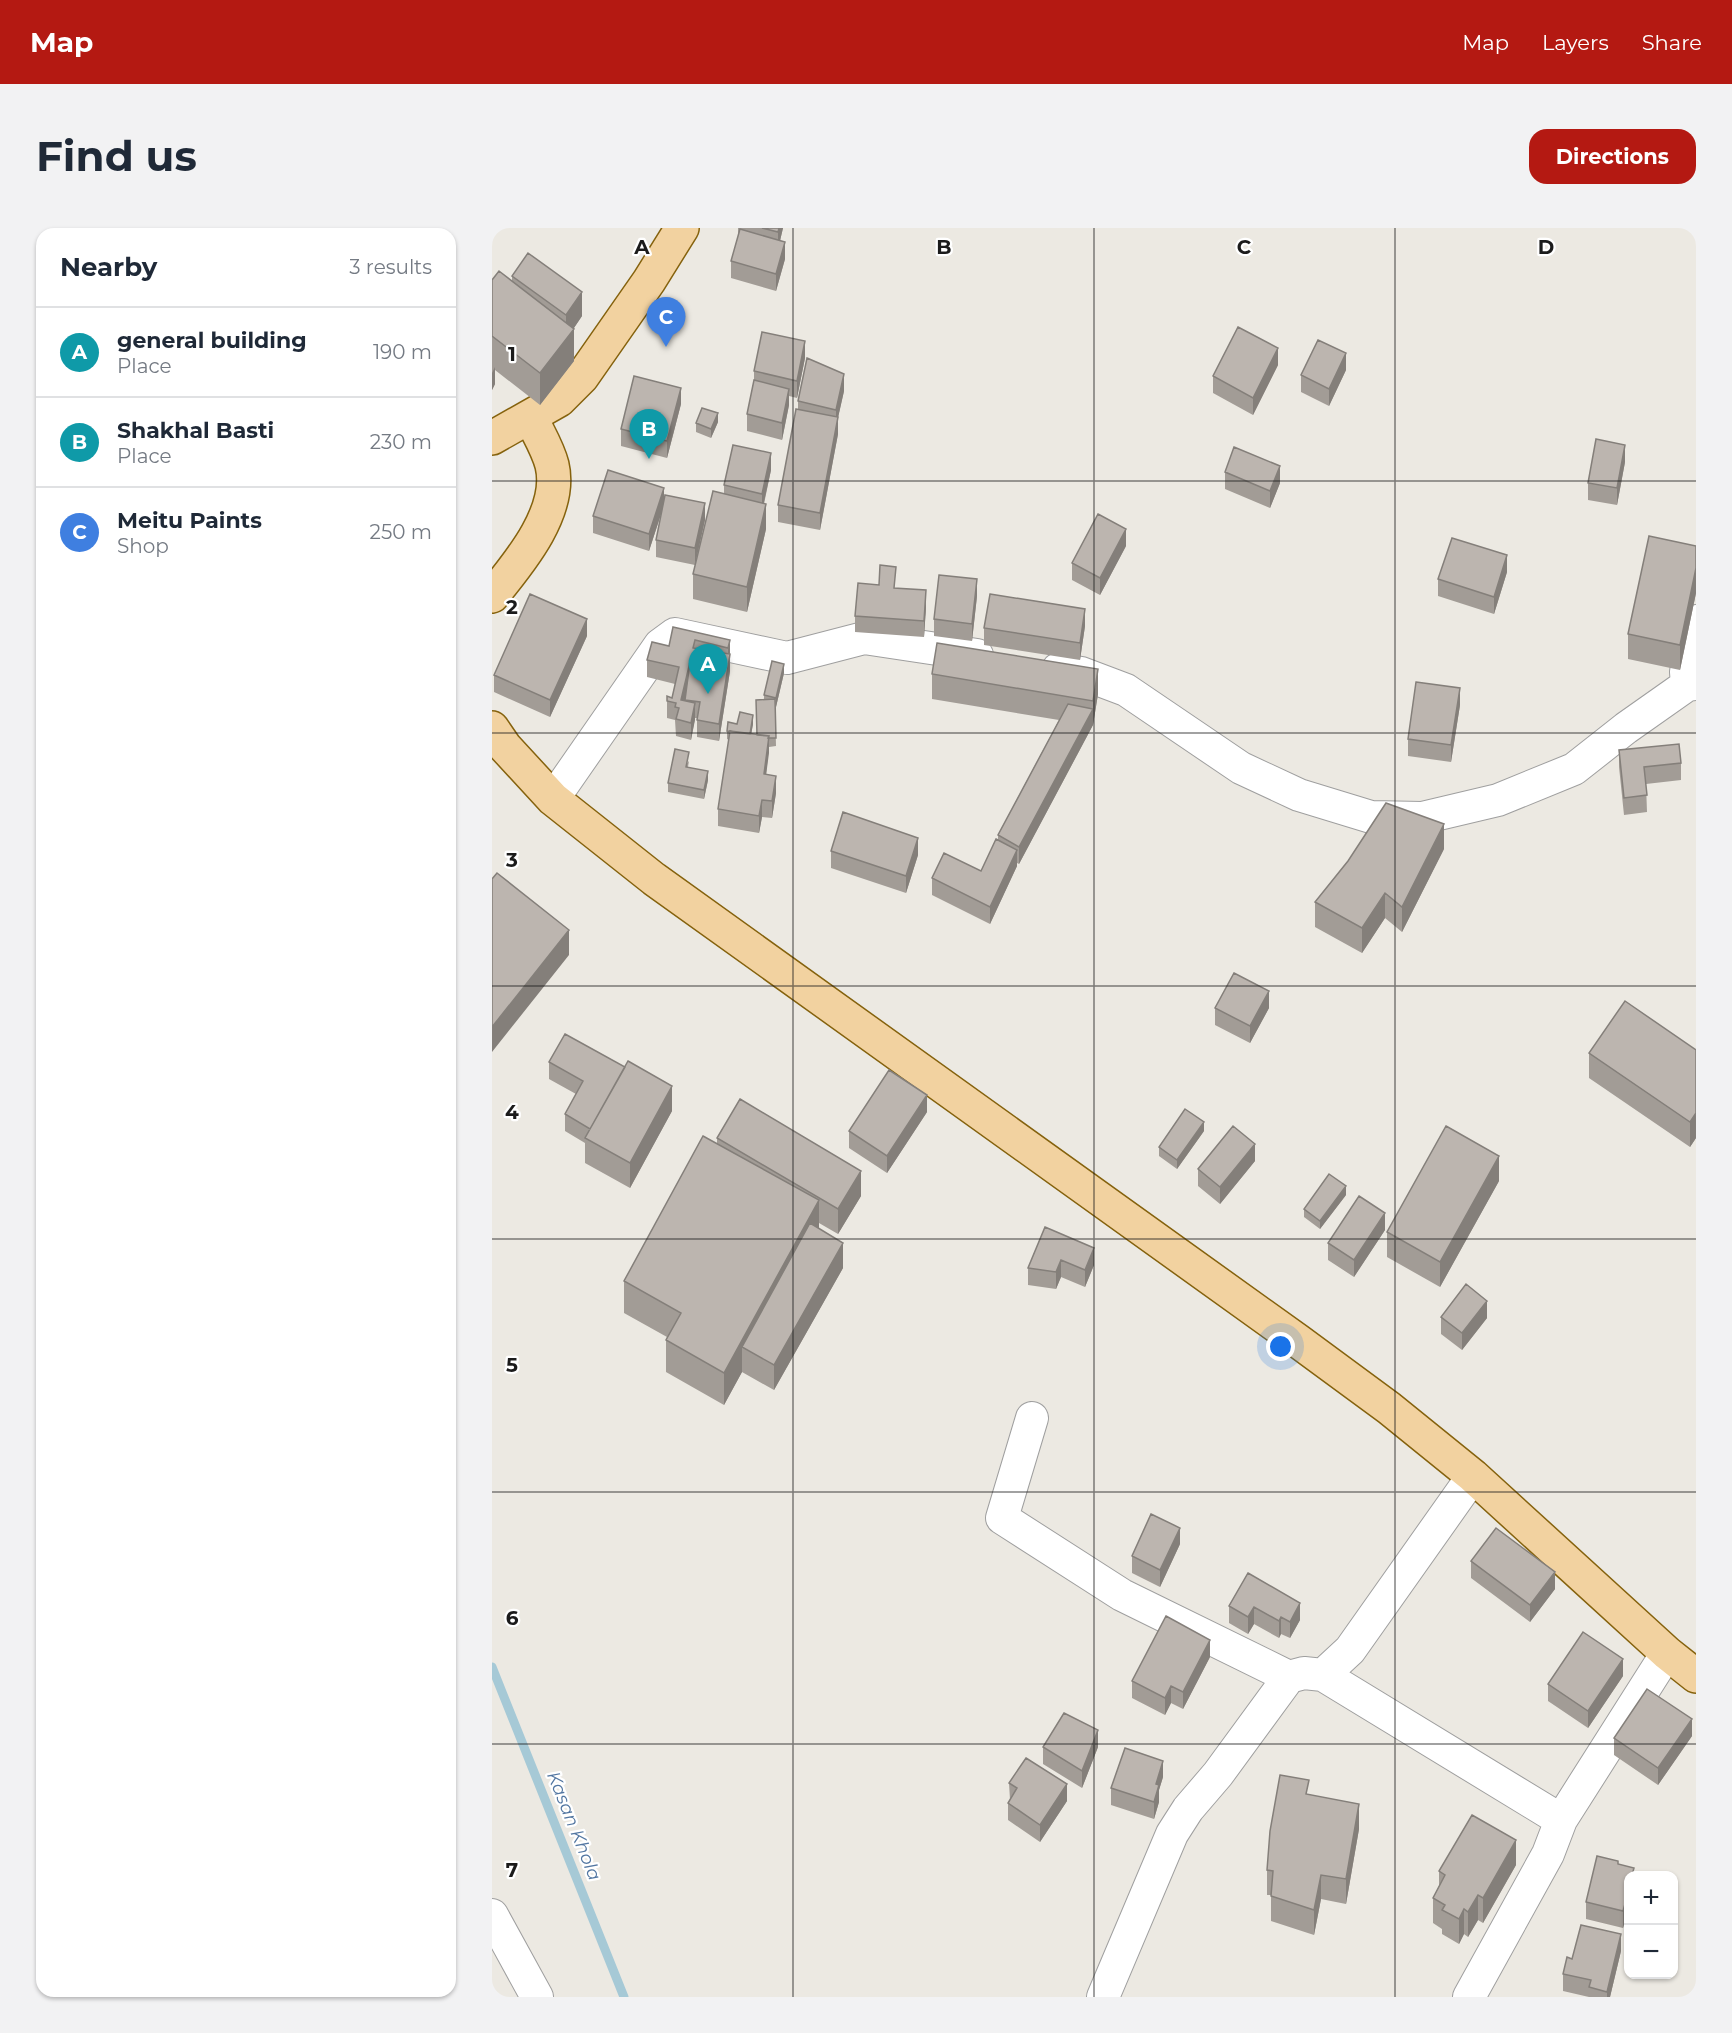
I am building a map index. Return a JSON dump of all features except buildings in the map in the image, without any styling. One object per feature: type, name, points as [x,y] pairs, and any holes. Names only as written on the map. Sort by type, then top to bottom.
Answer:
[{"type":"main road","points":[[492,438],[531,418],[559,400],[582,377],[649,281],[682,228]]},
{"type":"main road","points":[[492,596],[508,577],[538,531],[547,513],[551,496],[554,479],[551,463],[531,418]]},
{"type":"main road","points":[[492,728],[505,747],[553,799],[654,879],[1389,1408],[1473,1476],[1667,1653],[1696,1676]]},
{"type":"street","points":[[553,799],[660,645],[675,634],[787,658],[864,638],[1081,673],[1126,690],[1241,768],[1299,795],[1371,817],[1422,818],[1498,800],[1574,769],[1626,728],[1692,685],[1686,672],[1696,621]]},
{"type":"street","points":[[1032,1418],[1002,1518],[1122,1596],[1289,1677]]},
{"type":"street","points":[[1323,1675],[1350,1650],[1473,1476]]},
{"type":"street","points":[[1469,1997],[1548,1854],[1561,1821],[1667,1653]]},
{"type":"street","points":[[1103,1997],[1173,1834],[1188,1809],[1218,1774],[1289,1677],[1304,1673],[1323,1675],[1561,1821]]},
{"type":"street","points":[[492,1915],[537,1997]]},
{"type":"waterway","name":"Kasan Khola","points":[[492,1667],[624,1997]]},
{"type":"place","name":"Meitu Paints","points":[[666,347]]},
{"type":"place","name":"Shakhal Basti","points":[[649,459]]},
{"type":"place","name":"general building","points":[[708,694]]}]
